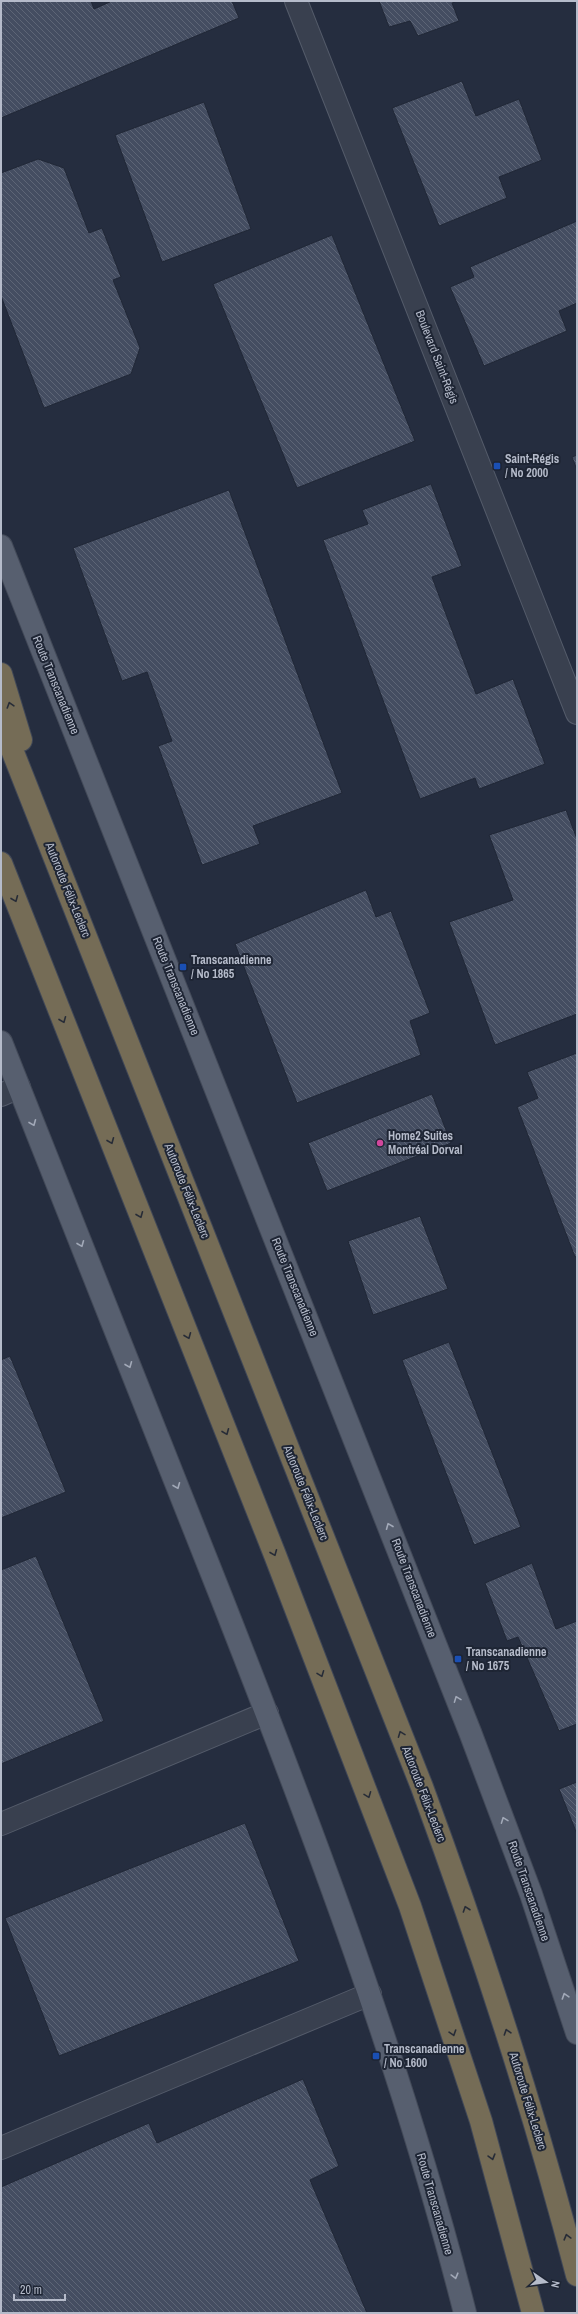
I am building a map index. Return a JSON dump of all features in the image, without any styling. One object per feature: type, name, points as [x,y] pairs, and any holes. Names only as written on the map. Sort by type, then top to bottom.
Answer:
[{"type":"highway","points":[[1,674],[62,877]]},
{"type":"highway","name":"Autoroute Félix-Leclerc","points":[[1,722],[443,1845],[486,1968],[521,2075],[577,2275]]},
{"type":"highway","points":[[1,863],[278,1562],[410,1906],[481,2121],[533,2313]]},
{"type":"main road","name":"Route Transcanadienne","points":[[1,546],[470,1732],[531,1894],[577,2033]]},
{"type":"main road","name":"Route Transcanadienne","points":[[1,1042],[10,1091],[267,1713],[320,1851],[370,1994],[430,2184],[464,2313]]},
{"type":"street","name":"Boulevard Saint-Régis","points":[[296,1],[577,713]]},
{"type":"street","points":[[1,1824],[267,1713]]},
{"type":"street","points":[[1,2148],[370,1994]]},
{"type":"building","points":[[1,1],[91,1],[94,9],[112,1],[232,1],[239,18],[1,118]]},
{"type":"building","points":[[379,1],[457,1],[452,3],[459,21],[418,36],[410,21],[389,27]]},
{"type":"building","points":[[462,81],[476,116],[519,99],[542,160],[499,177],[507,198],[439,226],[392,108]]},
{"type":"building","points":[[204,102],[251,229],[162,262],[115,135]]},
{"type":"building","points":[[38,159],[64,168],[89,233],[102,228],[121,277],[113,280],[140,348],[131,374],[44,408],[1,296],[1,173]]},
{"type":"building","points":[[577,221],[577,303],[559,311],[567,331],[484,366],[450,287],[474,277],[470,267]]},
{"type":"building","points":[[332,235],[415,441],[297,488],[213,284]]},
{"type":"building","points":[[577,455],[577,470],[572,457]]},
{"type":"building","points":[[431,484],[462,566],[432,577],[476,694],[513,679],[545,764],[479,789],[475,778],[420,799],[323,540],[368,524],[362,510]]},
{"type":"building","points":[[229,490],[342,793],[253,826],[260,844],[202,865],[158,746],[172,741],[147,672],[122,681],[73,548]]},
{"type":"building","points":[[566,810],[577,839],[577,1014],[495,1045],[449,922],[513,900],[489,835]]},
{"type":"building","points":[[366,890],[376,917],[391,911],[430,1013],[410,1021],[421,1055],[297,1103],[235,944]]},
{"type":"building","points":[[577,1053],[577,1256],[575,1257],[517,1107],[538,1098],[527,1072]]},
{"type":"building","name":"Home2 Suites Montréal Dorval","points":[[432,1094],[451,1143],[327,1191],[308,1143]]},
{"type":"building","points":[[420,1216],[448,1289],[373,1315],[348,1241]]},
{"type":"building","points":[[449,1342],[521,1527],[474,1545],[402,1360]]},
{"type":"building","points":[[10,1356],[66,1492],[1,1518],[1,1360]]},
{"type":"building","points":[[36,1556],[104,1721],[1,1764],[1,1570]]},
{"type":"building","points":[[532,1563],[556,1629],[577,1621],[577,1724],[559,1731],[518,1637],[507,1641],[485,1583]]},
{"type":"building","points":[[577,1782],[577,1834],[559,1789]]},
{"type":"building","points":[[245,1823],[299,1961],[59,2056],[5,1918]]},
{"type":"building","points":[[303,2079],[339,2166],[310,2180],[367,2313],[1,2313],[1,2187],[149,2123],[157,2143]]},
{"type":"place","name":"Saint-Régis / No 2000","points":[[497,466]]},
{"type":"place","name":"Transcanadienne / No 1865","points":[[183,967]]},
{"type":"place","name":"Home2 Suites Montréal Dorval","points":[[380,1143]]},
{"type":"place","name":"Transcanadienne / No 1675","points":[[458,1659]]},
{"type":"place","name":"Transcanadienne / No 1600","points":[[376,2056]]}]
